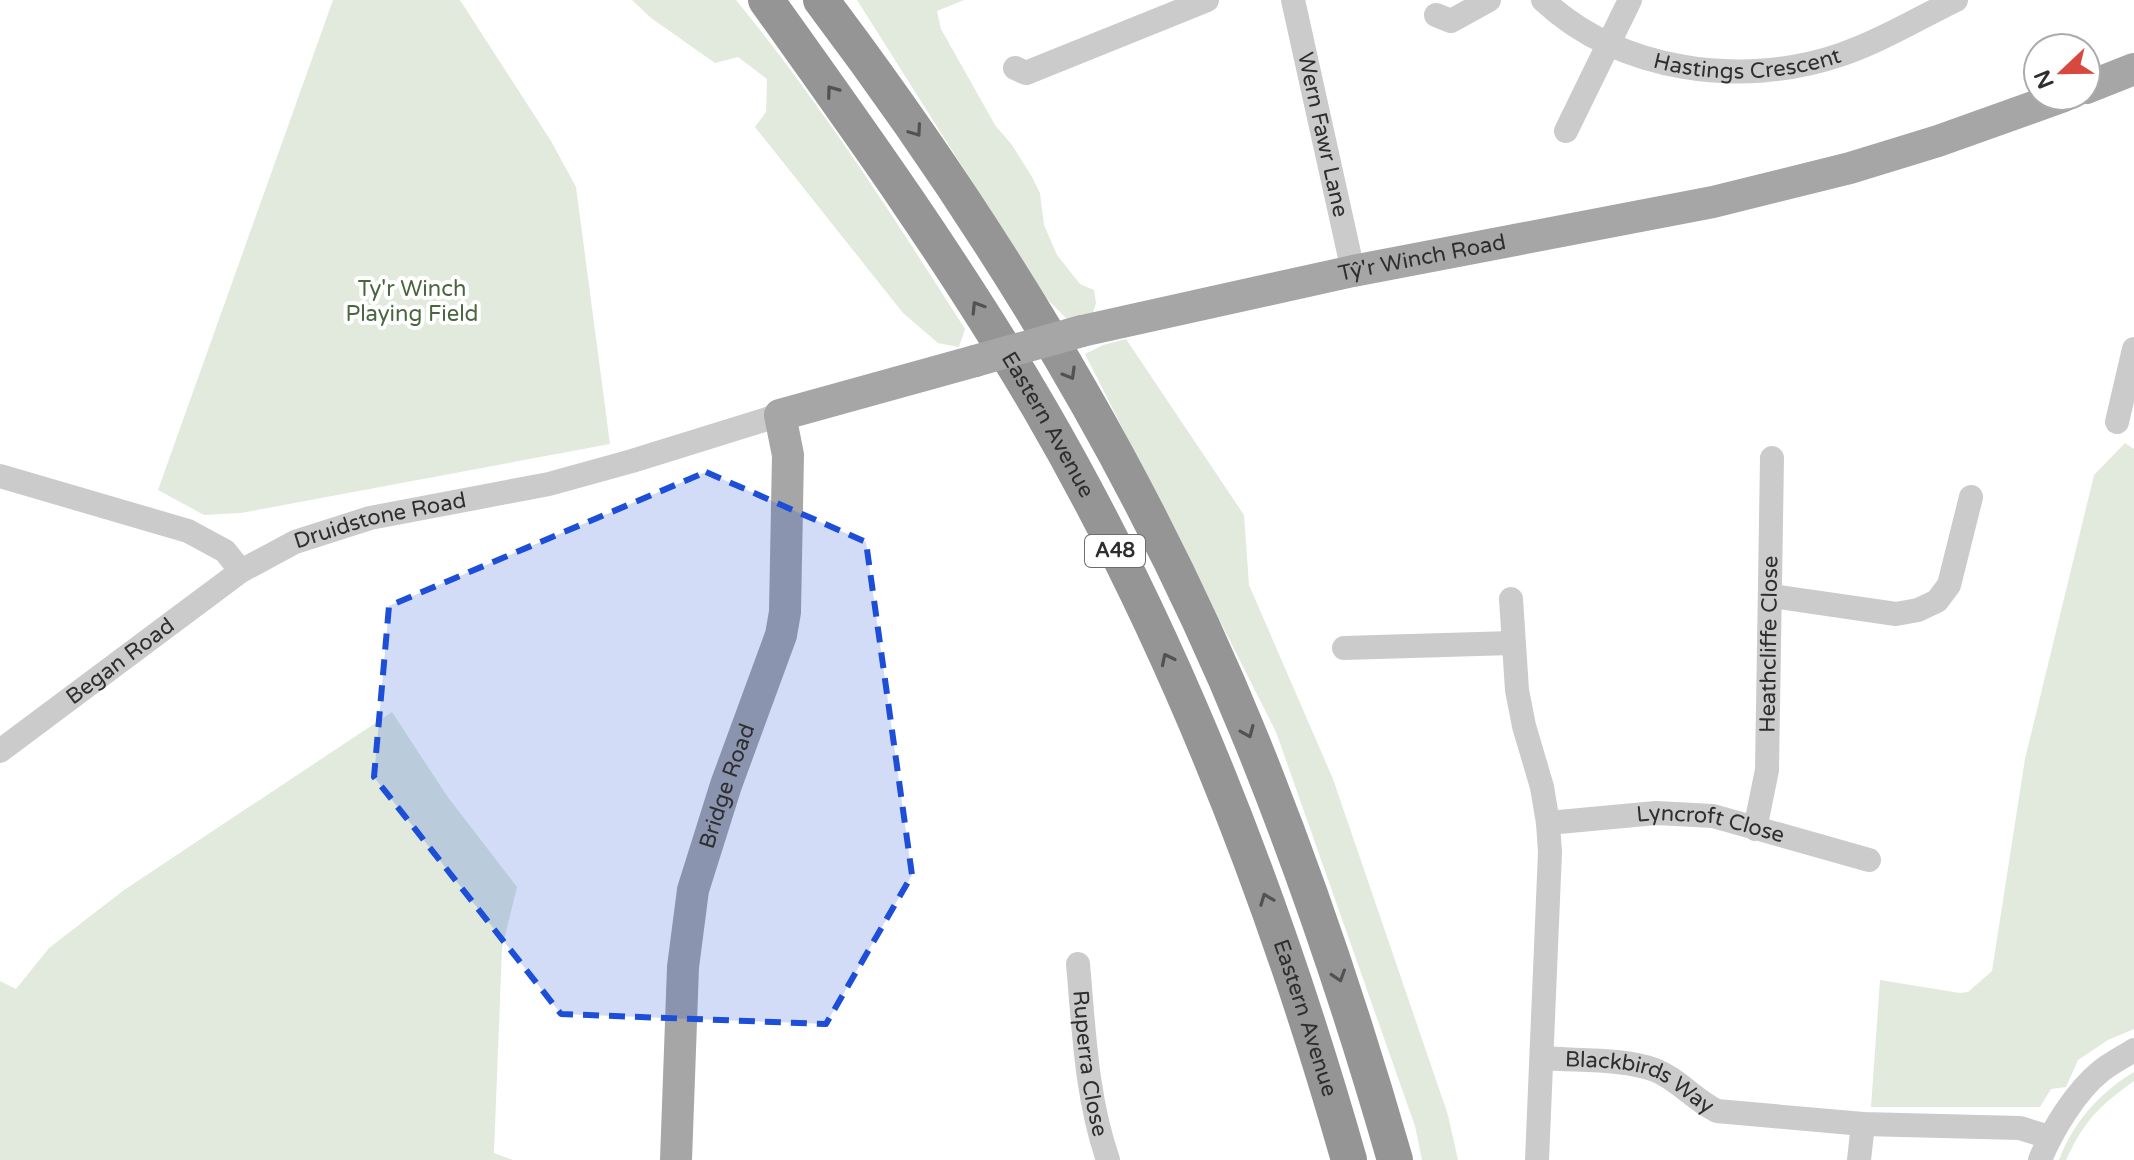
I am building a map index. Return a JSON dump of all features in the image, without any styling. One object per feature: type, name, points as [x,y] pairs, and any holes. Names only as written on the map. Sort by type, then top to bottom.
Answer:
[{"type":"highway","name":"Eastern Avenue","points":[[766,0],[894,179],[976,303],[1041,412],[1094,510],[1177,680],[1241,834],[1303,1007],[1349,1160]]},
{"type":"highway","name":"Eastern Avenue","points":[[821,0],[932,155],[1012,277],[1122,467],[1178,578],[1251,738],[1317,913],[1353,1019],[1395,1160]]},
{"type":"main road","points":[[2102,82],[2134,69]]},
{"type":"main road","name":"Tŷ'r Winch Road","points":[[780,415],[1082,331],[1353,271],[1713,202],[1850,168],[2022,111]]},
{"type":"main road","name":"Bridge Road","points":[[676,1160],[683,967],[693,890],[781,635],[785,612],[788,455],[780,415]]},
{"type":"street","points":[[1015,68],[1026,73],[1207,0]]},
{"type":"street","name":"Wern Fawr Lane","points":[[1293,0],[1353,271]]},
{"type":"street","points":[[1436,15],[1451,21],[1489,0]]},
{"type":"street","name":"Hastings Crescent","points":[[1543,0],[1560,16],[1607,43],[1634,54],[1688,68],[1718,71],[1779,68],[1842,54],[1956,0]]},
{"type":"street","points":[[1566,131],[1630,0]]},
{"type":"street","points":[[2124,408],[2134,349]]},
{"type":"street","name":"Druidstone Road","points":[[241,571],[295,542],[357,522],[549,484],[780,415]]},
{"type":"street","name":"Heathcliffe Close","points":[[1755,829],[1767,770],[1772,458]]},
{"type":"street","points":[[0,476],[188,531],[225,551],[241,571]]},
{"type":"street","points":[[1772,596],[1896,614],[1918,610],[1937,601],[1949,585],[1971,497]]},
{"type":"street","name":"Began Road","points":[[0,751],[241,571]]},
{"type":"street","name":"Blackbirds Way","points":[[1511,599],[1512,643],[1524,726],[1542,787],[1548,823],[1550,852],[1543,1058],[1635,1065],[1657,1070],[1680,1084],[1699,1103],[1717,1111],[1863,1124],[2020,1128],[2044,1149]]},
{"type":"street","points":[[1344,648],[1512,643]]},
{"type":"street","name":"Lyncroft Close","points":[[1548,823],[1618,815],[1688,813],[1713,816],[1869,860]]},
{"type":"street","name":"Ruperra Close","points":[[1078,964],[1089,1084],[1095,1119],[1108,1160]]},
{"type":"street","points":[[2044,1149],[2072,1104],[2100,1072],[2134,1050]]},
{"type":"street","points":[[1537,1160],[1543,1058]]},
{"type":"street","points":[[1859,1160],[1863,1124]]},
{"type":"highlighted area","points":[[706,472],[866,542],[912,875],[826,1024],[561,1014],[374,777],[389,606]]},
{"type":"green space","name":"Ty'r Winch Playing Field","points":[[333,0],[460,0],[551,141],[576,187],[610,444],[241,513],[204,515],[158,490]]},
{"type":"green space","points":[[632,0],[736,0],[827,120],[965,329],[959,347],[938,343],[903,313],[755,127],[766,112],[767,79],[738,57],[715,63],[651,18]]},
{"type":"green space","points":[[857,0],[964,0],[937,11],[941,29],[995,125],[1032,177],[1040,193],[1044,225],[1057,255],[1080,284],[1094,290],[1096,303],[1092,316],[1070,322],[1044,296]]},
{"type":"green space","points":[[1126,339],[1244,515],[1249,585],[1333,779],[1448,1115],[1458,1160],[1422,1160],[1415,1126],[1276,732],[1085,354]]},
{"type":"green space","points":[[2125,443],[2134,449],[2134,1029],[2108,1040],[2078,1060],[2066,1087],[2051,1089],[2040,1107],[1871,1107],[1880,980],[1960,993],[1968,992],[1992,971],[2025,759],[2094,475]]},
{"type":"green space","points":[[392,712],[447,796],[517,887],[502,948],[494,1153],[513,1160],[0,1160],[0,981],[16,989],[49,948],[124,890]]},
{"type":"green space","points":[[2134,1072],[2134,1081],[2094,1115],[2066,1160],[2059,1160],[2089,1110],[2109,1089]]}]
